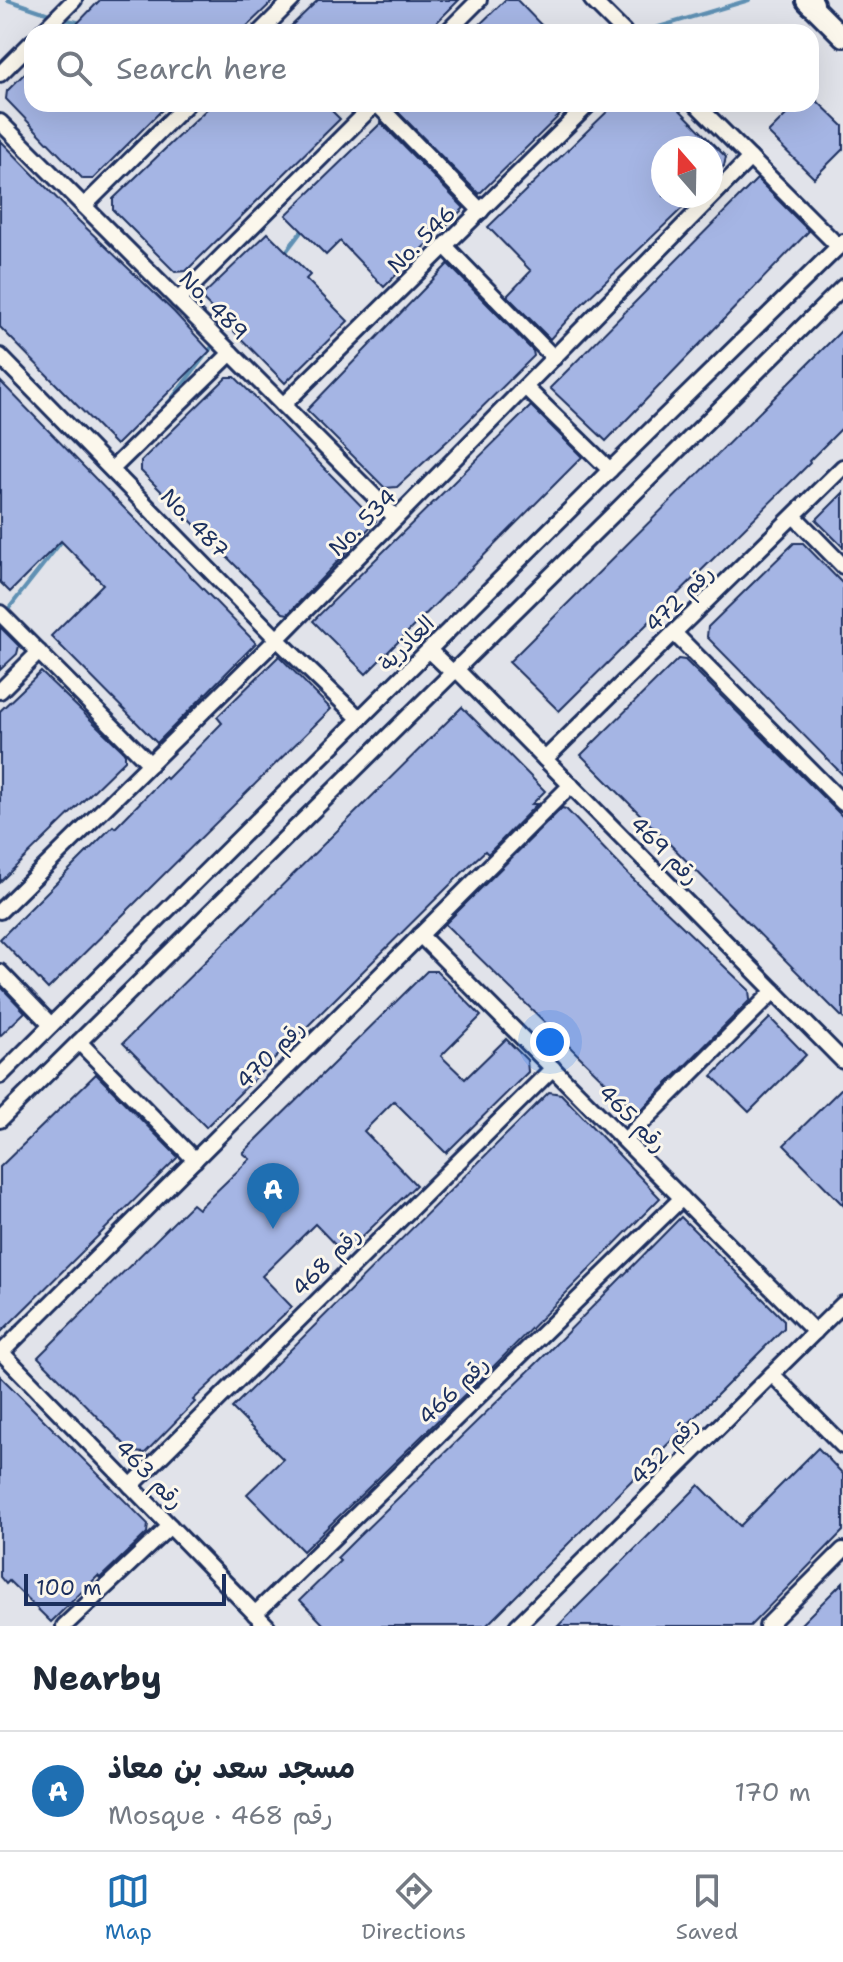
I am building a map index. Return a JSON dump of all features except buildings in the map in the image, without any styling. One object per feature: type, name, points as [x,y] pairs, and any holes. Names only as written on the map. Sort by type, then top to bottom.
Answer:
[{"type":"main road","points":[[808,1],[843,37]]},
{"type":"street","points":[[50,24],[74,0]]},
{"type":"street","points":[[455,24],[479,0]]},
{"type":"street","points":[[592,0],[616,24]]},
{"type":"street","points":[[266,24],[282,3]]},
{"type":"street","points":[[0,74],[24,50]]},
{"type":"street","points":[[84,206],[179,112]]},
{"type":"street","points":[[178,300],[368,112]]},
{"type":"street","points":[[384,112],[481,211]]},
{"type":"street","name":"No. 546","points":[[283,405],[581,112]]},
{"type":"street","points":[[704,112],[841,244]]},
{"type":"street","name":"No. 489","points":[[0,122],[396,518]]},
{"type":"street","name":"No. 534","points":[[0,911],[277,639],[750,158]]},
{"type":"street","name":"العاذرية","points":[[0,1076],[841,244]]},
{"type":"street","points":[[445,246],[554,358]]},
{"type":"street","points":[[0,1120],[842,289]]},
{"type":"street","points":[[112,469],[231,353]]},
{"type":"street","name":"No. 487","points":[[0,356],[277,639],[360,719]]},
{"type":"street","points":[[525,387],[610,470]]},
{"type":"street","name":"رقم 472","points":[[545,759],[843,467]]},
{"type":"street","points":[[794,516],[843,566]]},
{"type":"street","points":[[0,613],[150,764]]},
{"type":"street","points":[[674,633],[843,803]]},
{"type":"street","name":"رقم 469","points":[[430,651],[545,759],[843,1061]]},
{"type":"street","points":[[0,691],[39,652]]},
{"type":"street","name":"رقم 470","points":[[1,1354],[571,785]]},
{"type":"street","name":"رقم 465","points":[[420,935],[815,1332]]},
{"type":"street","points":[[0,972],[51,1025]]},
{"type":"street","points":[[625,1140],[774,991]]},
{"type":"street","points":[[79,1042],[195,1160]]},
{"type":"street","name":"رقم 468","points":[[131,1486],[553,1068]]},
{"type":"street","name":"رقم 466","points":[[255,1614],[682,1198]]},
{"type":"street","name":"رقم 432","points":[[517,1626],[843,1304]]},
{"type":"street","name":"رقم 463","points":[[1,1354],[267,1626]]},
{"type":"street","points":[[772,1374],[843,1446]]},
{"type":"street","points":[[64,1626],[170,1526]]},
{"type":"street","points":[[767,1626],[843,1550]]},
{"type":"waterway","points":[[8,0],[55,16]]},
{"type":"waterway","points":[[669,24],[749,0]]},
{"type":"waterway","points":[[63,19],[82,23]]},
{"type":"waterway","points":[[285,253],[304,228]]},
{"type":"waterway","points":[[163,410],[211,348]]},
{"type":"waterway","points":[[6,612],[65,537]]},
{"type":"place","name":"مسجد سعد بن معاذ","points":[[273,1229]]}]
